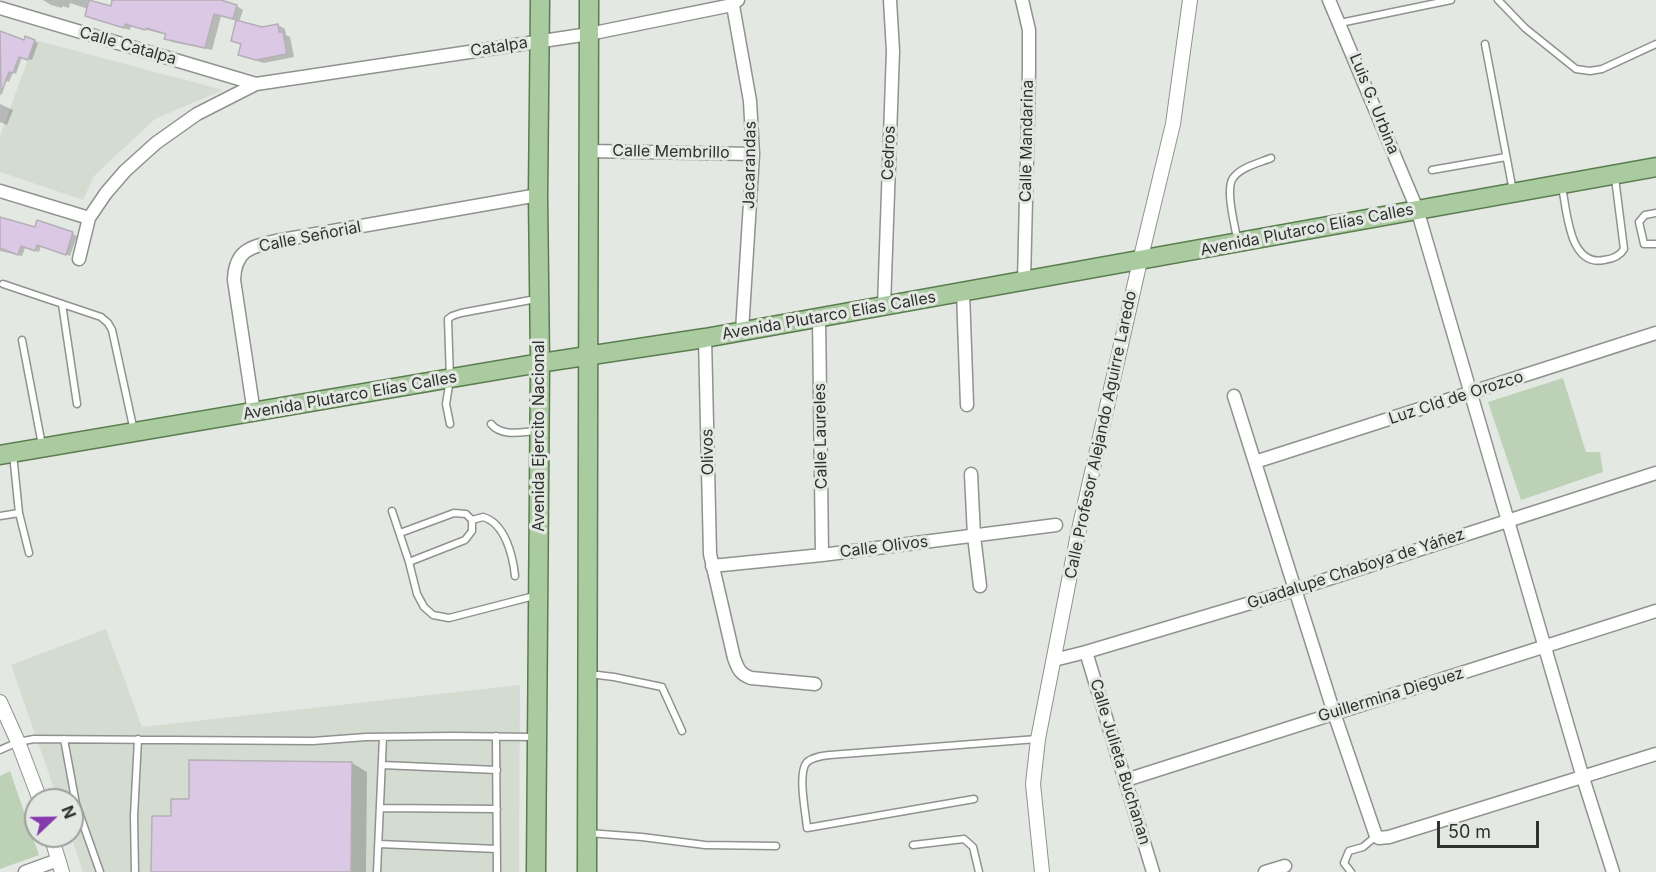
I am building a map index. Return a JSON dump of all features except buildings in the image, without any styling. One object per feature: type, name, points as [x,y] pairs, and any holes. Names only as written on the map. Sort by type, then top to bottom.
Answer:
[{"type":"main road","name":"Avenida Ejercito Nacional","points":[[536,872],[540,430],[538,195],[540,0]]},
{"type":"main road","points":[[587,872],[590,356],[589,0]]},
{"type":"main road","name":"Avenida Plutarco Elías Calles","points":[[7,454],[540,363],[705,338],[1656,167]]},
{"type":"street","name":"Cedros","points":[[884,306],[893,51],[890,0]]},
{"type":"street","name":"Calle Mandarina","points":[[1022,0],[1029,30],[1024,282]]},
{"type":"street","name":"Calle Profesor Alejando Aguirre Laredo","points":[[1042,872],[1033,784],[1038,739],[1078,534],[1173,124],[1190,0]]},
{"type":"street","name":"Luis G. Urbina","points":[[1329,0],[1417,209],[1583,778],[1613,872]]},
{"type":"street","name":"Catalpa","points":[[256,84],[589,34],[734,2]]},
{"type":"street","name":"Jacarandas","points":[[734,2],[750,101],[753,154],[742,331]]},
{"type":"street","name":"Calle Catalpa","points":[[0,8],[256,84]]},
{"type":"street","points":[[79,259],[89,218],[125,171],[156,143],[197,114],[256,84]]},
{"type":"street","name":"Calle Membrillo","points":[[589,151],[753,154]]},
{"type":"street","points":[[0,191],[89,218]]},
{"type":"street","name":"Calle Señorial","points":[[254,413],[234,280],[235,267],[244,252],[276,241],[538,195]]},
{"type":"street","points":[[963,292],[968,405]]},
{"type":"street","name":"Calle Laureles","points":[[819,317],[822,555]]},
{"type":"street","name":"Luz CId de Orozco","points":[[1255,462],[1656,333]]},
{"type":"street","name":"Olivos","points":[[705,338],[712,566],[734,658],[738,670],[751,678],[815,684]]},
{"type":"street","points":[[1234,396],[1294,590],[1376,836],[1383,838],[1656,754]]},
{"type":"street","name":"Guadalupe Chaboya de Yáñez","points":[[1054,660],[1294,590],[1656,473]]},
{"type":"street","points":[[971,474],[974,536],[980,586]]},
{"type":"street","name":"Calle Olivos","points":[[712,566],[822,555],[1056,525]]},
{"type":"street","name":"Guillermina Dieguez","points":[[1126,780],[1656,611]]},
{"type":"street","name":"Calle Julieta Buchanan","points":[[1086,652],[1153,872]]},
{"type":"street","points":[[0,702],[35,788]]},
{"type":"street","points":[[25,872],[60,866],[55,848]]},
{"type":"street","points":[[1265,872],[1285,866]]},
{"type":"lane","points":[[1340,23],[1451,0]]},
{"type":"lane","points":[[1498,0],[1525,28],[1576,69],[1590,71],[1602,69],[1656,44]]},
{"type":"lane","points":[[1485,44],[1513,192]]},
{"type":"lane","points":[[1432,170],[1506,157]]},
{"type":"lane","points":[[1237,243],[1229,189],[1232,179],[1244,169],[1271,158]]},
{"type":"lane","points":[[1562,183],[1575,247],[1590,260],[1602,261],[1620,255],[1624,249],[1615,174]]},
{"type":"lane","points":[[1656,213],[1645,215],[1639,222],[1644,244],[1656,244]]},
{"type":"lane","points":[[3,284],[101,317],[108,323],[116,345],[134,433]]},
{"type":"lane","points":[[450,424],[446,404],[450,379],[448,319],[452,316],[539,298]]},
{"type":"lane","points":[[62,304],[77,404]]},
{"type":"lane","points":[[22,340],[42,448]]},
{"type":"lane","points":[[491,424],[495,429],[504,432],[540,430]]},
{"type":"lane","points":[[7,454],[29,553]]},
{"type":"lane","points":[[392,511],[410,562],[417,594],[424,607],[433,615],[448,618],[537,596]]},
{"type":"lane","points":[[0,516],[19,513]]},
{"type":"lane","points":[[400,533],[454,513],[466,514],[472,520],[472,531],[465,540],[410,562]]},
{"type":"lane","points":[[472,520],[483,517],[496,523],[511,555],[515,576]]},
{"type":"lane","points":[[588,674],[662,687],[682,731]]},
{"type":"lane","points":[[496,736],[497,872]]},
{"type":"lane","points":[[0,750],[18,742],[34,739],[313,741],[383,737],[537,737]]},
{"type":"lane","points":[[377,872],[383,737]]},
{"type":"lane","points":[[64,739],[76,804],[100,872]]},
{"type":"lane","points":[[135,872],[134,816],[138,739]]},
{"type":"lane","points":[[974,799],[807,828],[802,781],[804,768],[808,761],[830,755],[1038,739]]},
{"type":"lane","points":[[382,765],[496,770]]},
{"type":"lane","points":[[380,808],[496,808]]},
{"type":"lane","points":[[588,833],[642,837],[705,846],[776,846]]},
{"type":"lane","points":[[1352,872],[1344,863],[1349,851],[1363,847],[1376,836]]},
{"type":"lane","points":[[913,845],[964,839],[973,847],[979,872]]},
{"type":"lane","points":[[378,844],[496,849]]},
{"type":"shaded area","points":[[35,40],[223,90],[155,119],[94,176],[83,200],[0,172],[0,136]]},
{"type":"shaded area","points":[[106,629],[142,727],[520,685],[519,872],[83,872],[75,848],[84,848],[84,788],[54,788],[11,665]]},
{"type":"green space","points":[[1563,378],[1586,452],[1600,452],[1603,472],[1521,500],[1488,402]]},
{"type":"green space","points":[[10,771],[24,812],[24,848],[37,848],[39,855],[0,869],[0,776]]}]
